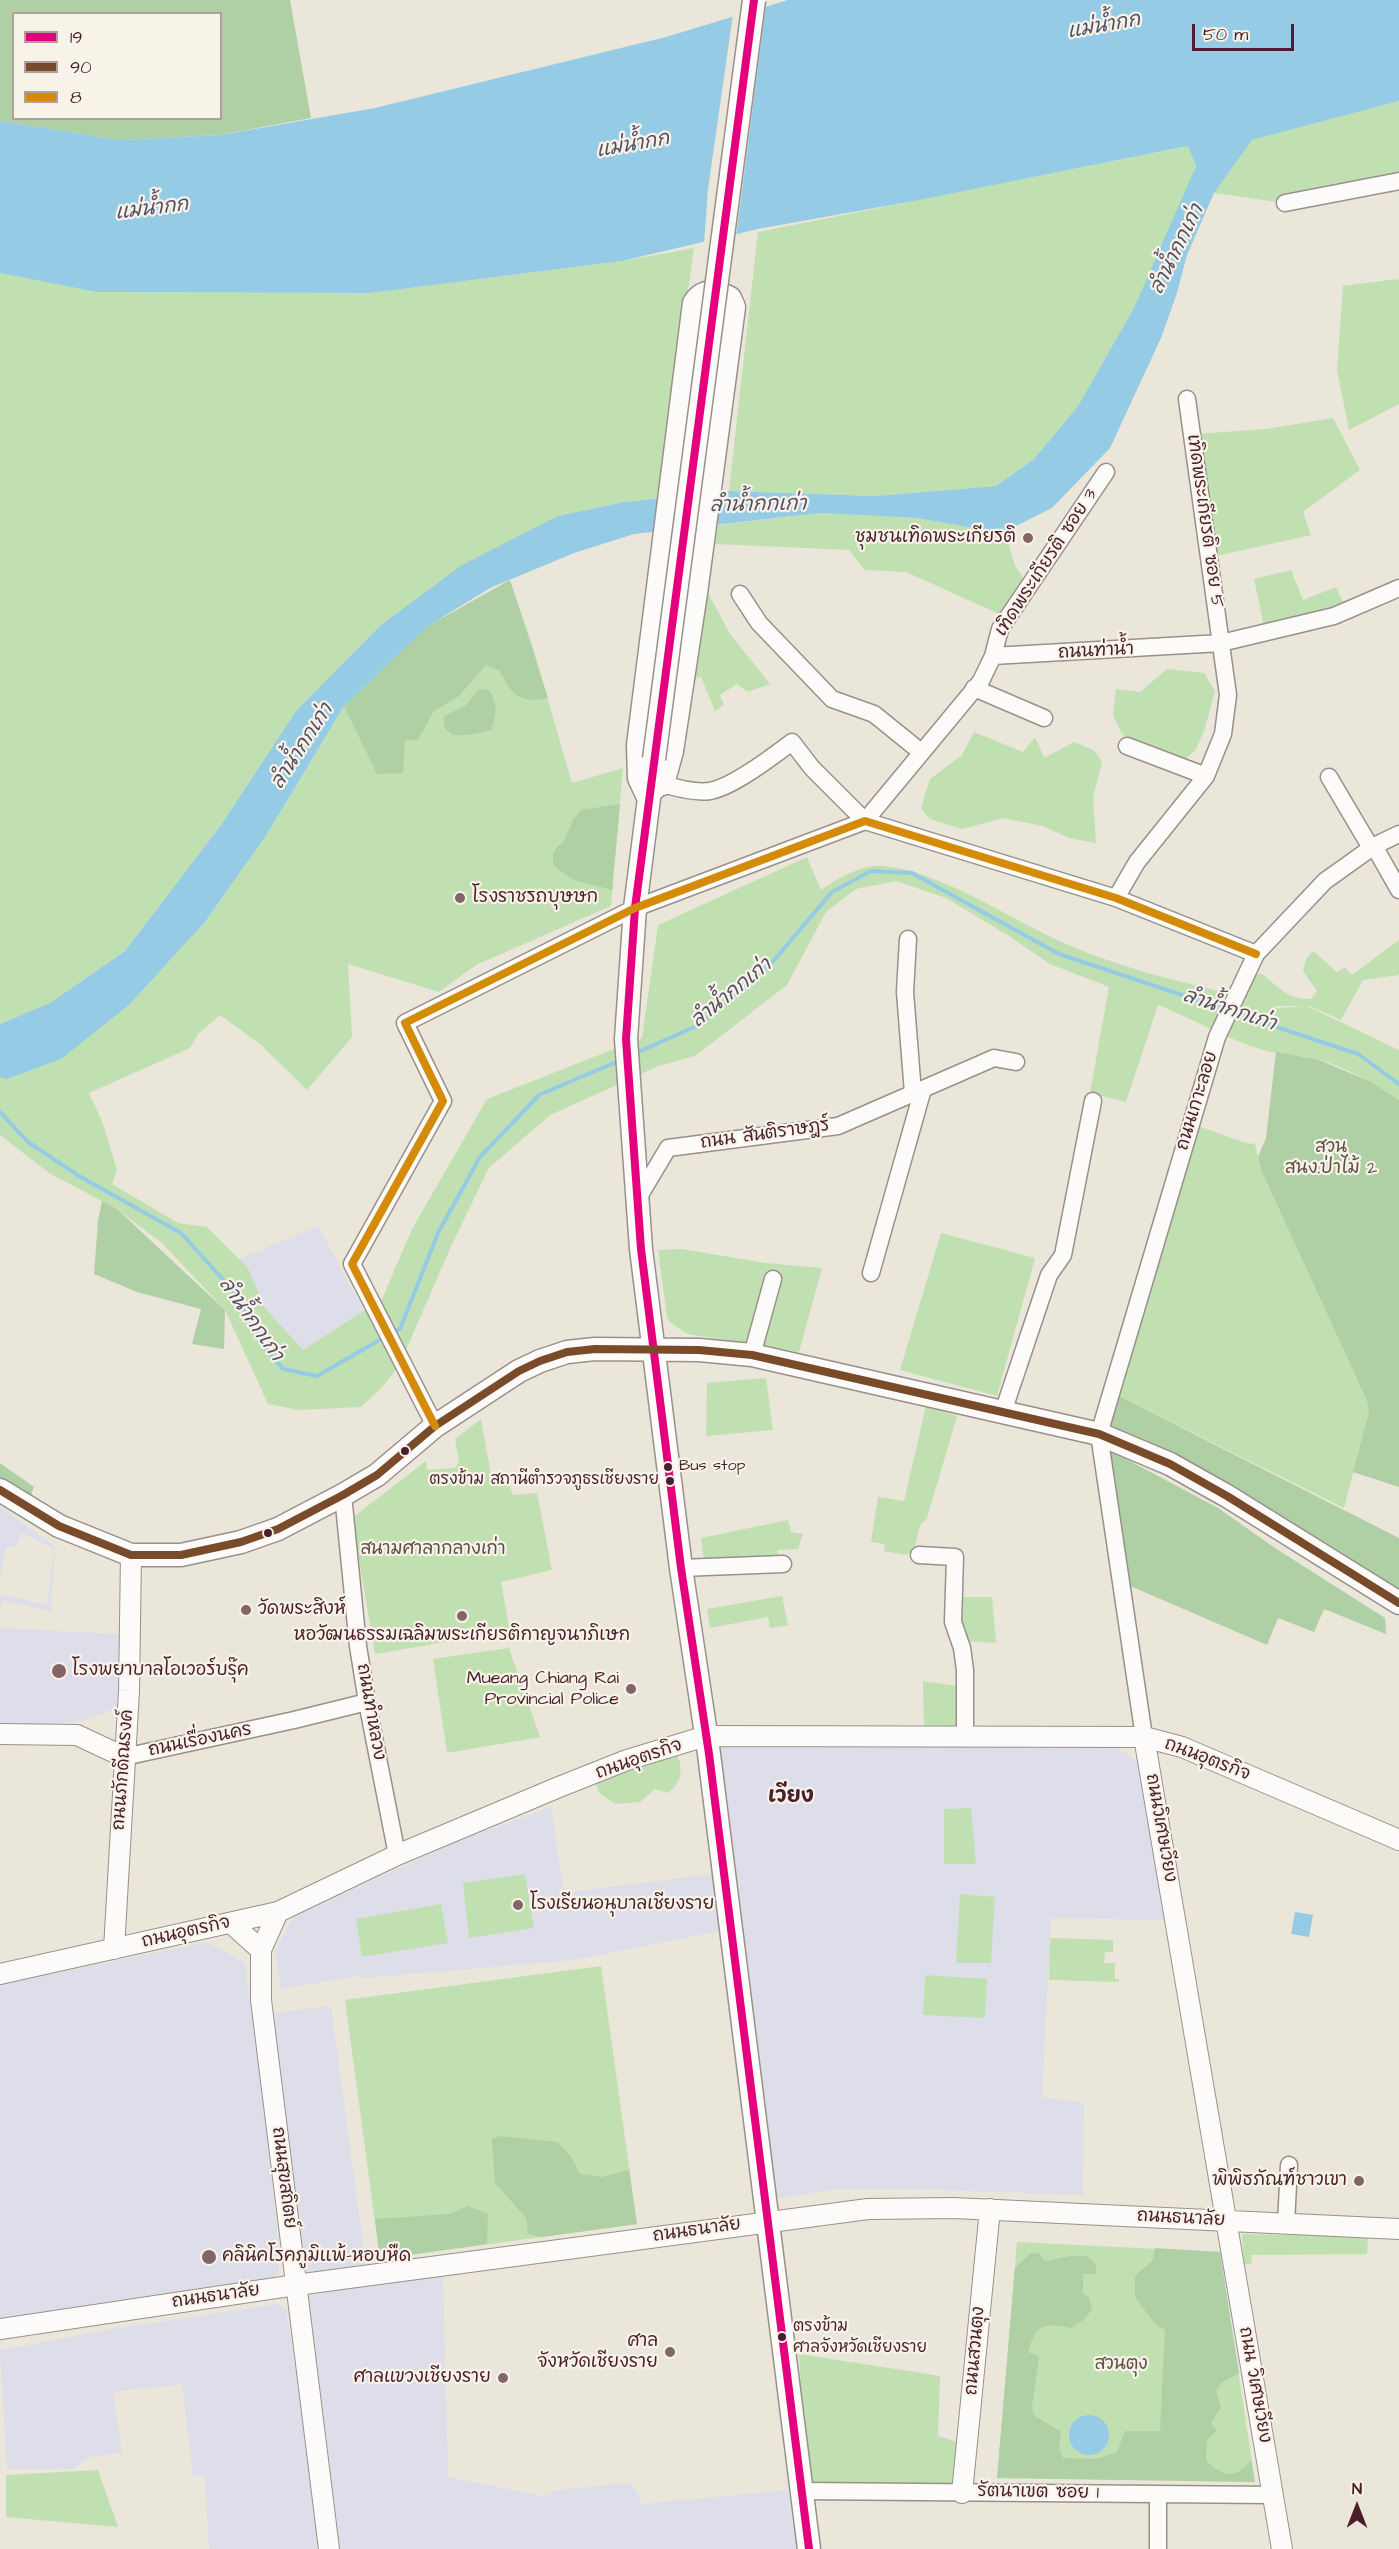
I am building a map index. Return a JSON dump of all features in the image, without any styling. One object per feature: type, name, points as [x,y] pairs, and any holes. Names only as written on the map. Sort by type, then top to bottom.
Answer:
[{"type":"main road","points":[[656,792],[654,759],[754,0]]},
{"type":"main road","points":[[656,792],[639,778],[637,753],[694,303],[701,294],[714,292],[730,298],[734,307],[672,751],[656,792],[634,908],[626,1039],[628,1088],[653,1350],[681,1569],[706,1736],[810,2549]]},
{"type":"main road","points":[[0,1490],[59,1526],[131,1555],[181,1555],[241,1542],[278,1529],[343,1495],[377,1475],[435,1426],[519,1371],[540,1361],[567,1352],[595,1349],[752,1354],[1099,1434],[1170,1464],[1227,1496],[1399,1603]]},
{"type":"street","points":[[1285,203],[1399,181]]},
{"type":"street","name":"เทิดพระเกียรติ ซอย 5","points":[[1116,898],[1137,862],[1206,776],[1223,734],[1228,695],[1186,399]]},
{"type":"street","name":"เทิดพระเกียรติ ซอย 3","points":[[993,656],[1000,629],[1106,472]]},
{"type":"street","name":"ถนนท่าน้ำ","points":[[993,656],[1221,643],[1334,616],[1399,588]]},
{"type":"street","points":[[740,594],[759,623],[832,699],[874,714],[921,752]]},
{"type":"street","points":[[435,1426],[352,1264],[443,1101],[405,1023],[634,908],[865,821],[989,669],[993,656]]},
{"type":"street","points":[[974,688],[1044,718]]},
{"type":"street","points":[[656,792],[680,789],[710,791],[749,772],[792,742],[812,768],[865,821],[1116,898],[1256,954]]},
{"type":"street","points":[[1127,746],[1206,776]]},
{"type":"street","points":[[1329,777],[1399,890]]},
{"type":"street","name":"ถนนเกาะลอย","points":[[1099,1434],[1217,1037],[1238,989],[1256,954],[1325,881],[1373,847],[1399,834]]},
{"type":"street","points":[[871,1272],[918,1091],[905,992],[908,939]]},
{"type":"street","name":"ถนน สันติราษฎร์","points":[[637,1200],[668,1148],[838,1126],[994,1058],[1016,1062]]},
{"type":"street","points":[[1004,1412],[1049,1275],[1063,1255],[1093,1101]]},
{"type":"street","points":[[752,1354],[772,1279]]},
{"type":"street","name":"ถนนวิเศษเวียง","points":[[1099,1434],[1144,1737],[1227,2221]]},
{"type":"street","name":"ถนนทำหลวง","points":[[343,1495],[367,1702],[397,1855]]},
{"type":"street","name":"ถนนภักดีณรงค์","points":[[114,1949],[129,1691],[131,1555]]},
{"type":"street","points":[[919,1555],[955,1557],[953,1622],[962,1648],[965,1670],[965,1737]]},
{"type":"street","points":[[681,1569],[783,1564]]},
{"type":"street","name":"ถนนเรื่องนคร","points":[[0,1734],[78,1735],[124,1757],[367,1702]]},
{"type":"street","name":"ถนนอุตรกิจ","points":[[0,1974],[278,1912],[397,1855],[627,1760],[706,1736],[1144,1737],[1182,1747],[1399,1840]]},
{"type":"street","name":"ถนนสุขสถิตย์","points":[[278,1912],[261,1950],[261,2000],[329,2549]]},
{"type":"street","points":[[231,1923],[261,1950]]},
{"type":"street","points":[[1286,2224],[1289,2165]]},
{"type":"street","name":"ถนนธนาลัย","points":[[0,2329],[296,2285],[768,2221],[893,2207],[1399,2229]]},
{"type":"street","name":"ถนนสวนตุง","points":[[962,2493],[990,2210]]},
{"type":"street","name":"ถนน วิเศษเวียง","points":[[1227,2221],[1282,2549]]},
{"type":"street","name":"รัตนาเขต ซอย 1","points":[[802,2491],[1273,2496]]},
{"type":"street","points":[[1158,2494],[1158,2549]]},
{"type":"shaded area","points":[[318,1226],[364,1311],[303,1350],[265,1308],[248,1268],[239,1259]]},
{"type":"shaded area","name":"โรงพยาบาลโอเวอร์บรุ๊ค","points":[[0,1507],[55,1546],[51,1611],[2,1601],[0,1614],[0,1594],[47,1605],[54,1549],[22,1533],[15,1547],[6,1547],[0,1578]]},
{"type":"shaded area","name":"โรงพยาบาลโอเวอร์บรุ๊ค","points":[[0,1628],[119,1634],[117,1708],[84,1720],[45,1726],[0,1726]]},
{"type":"shaded area","points":[[975,1744],[1117,1747],[1145,1767],[1170,1920],[1051,1918],[1042,2097],[1084,2103],[1083,2195],[838,2189],[773,2199],[715,1745]]},
{"type":"shaded area","name":"โรงเรียนอนุบาลเชียงราย","points":[[551,1807],[564,1893],[714,1874],[720,1931],[574,1960],[365,1978],[360,1976],[281,1989],[275,1952],[293,1917],[463,1839]]},
{"type":"shaded area","points":[[207,1942],[245,1963],[268,2143],[279,2250],[279,2272],[268,2281],[0,2320],[0,1985]]},
{"type":"shaded area","points":[[331,2006],[366,2266],[305,2274],[273,2013]]},
{"type":"shaded area","points":[[443,2275],[448,2477],[543,2496],[557,2490],[632,2483],[642,2504],[788,2490],[796,2549],[335,2549],[305,2306],[308,2296],[334,2290]]},
{"type":"shaded area","points":[[278,2304],[286,2309],[299,2386],[318,2549],[209,2549],[205,2477],[193,2476],[182,2384],[113,2392],[122,2453],[90,2457],[73,2469],[7,2469],[0,2350],[118,2328]]},
{"type":"green space","points":[[0,0],[290,0],[311,118],[219,135],[120,140],[0,121]]},
{"type":"green space","points":[[1399,101],[1399,181],[1285,203],[1214,193],[1252,140]]},
{"type":"green space","points":[[1189,146],[1196,167],[1135,308],[1078,406],[1034,459],[996,486],[875,496],[729,491],[758,232]]},
{"type":"green space","points":[[694,248],[659,498],[624,502],[558,516],[296,711],[221,825],[125,951],[50,1003],[0,1024],[0,273],[96,292],[370,293],[622,261]]},
{"type":"green space","points":[[1397,279],[1399,281],[1399,404],[1349,430],[1337,370],[1343,286]]},
{"type":"green space","points":[[1333,418],[1360,470],[1303,512],[1311,535],[1216,556],[1196,434],[1266,429]]},
{"type":"green space","points":[[820,513],[918,518],[1002,533],[1009,545],[1015,566],[1030,587],[1008,618],[906,572],[865,570],[849,550],[715,544],[718,525]]},
{"type":"green space","points":[[1291,570],[1303,600],[1336,587],[1344,604],[1264,626],[1254,579]]},
{"type":"green space","points":[[510,580],[531,641],[572,783],[623,768],[611,906],[476,965],[439,992],[348,964],[352,1037],[307,1090],[260,1044],[220,1015],[198,1034],[190,1048],[89,1093],[102,1121],[117,1170],[112,1184],[178,1223],[207,1227],[248,1268],[265,1308],[303,1350],[382,1299],[412,1229],[487,1099],[642,1038],[658,925],[807,857],[821,890],[867,867],[884,866],[906,870],[952,886],[1043,933],[1086,952],[1152,974],[1244,997],[1252,974],[1262,974],[1289,995],[1311,999],[1317,991],[1303,971],[1306,959],[1313,951],[1337,972],[1345,967],[1352,975],[1399,940],[1399,975],[1363,980],[1341,1020],[1307,1006],[1399,1050],[1399,1100],[1370,1082],[1328,1062],[1310,1057],[1270,1052],[1249,1045],[1158,1005],[1126,1102],[1090,1093],[1109,987],[1050,964],[946,898],[896,881],[856,889],[826,912],[787,985],[695,1056],[659,1066],[550,1115],[489,1168],[453,1242],[399,1366],[382,1387],[361,1407],[299,1410],[268,1404],[225,1310],[163,1244],[117,1209],[49,1173],[0,1135],[0,1077],[7,1078],[130,1004],[205,922],[267,834],[344,706],[428,626]],"holes":[[[1272,1006],[1307,1006],[1278,1008]]]},
{"type":"green space","points":[[510,580],[548,698],[530,700],[518,696],[508,686],[500,671],[486,665],[459,696],[433,712],[418,740],[405,740],[403,773],[377,774],[344,706],[428,626]]},
{"type":"green space","points":[[706,589],[730,634],[770,684],[748,692],[737,684],[720,695],[724,705],[715,711],[701,677],[692,679]]},
{"type":"green space","points":[[1167,669],[1204,673],[1215,691],[1204,731],[1195,751],[1177,765],[1139,753],[1121,732],[1113,715],[1116,689],[1140,692]]},
{"type":"green space","points":[[479,689],[489,690],[494,700],[495,714],[491,730],[469,735],[452,735],[444,727],[444,716],[465,706]]},
{"type":"green space","points":[[974,732],[1023,752],[1035,737],[1044,758],[1074,742],[1094,750],[1102,762],[1093,797],[1096,843],[1069,838],[1043,826],[1003,818],[962,829],[930,819],[921,808],[930,779],[962,755]]},
{"type":"green space","points":[[620,804],[612,890],[567,876],[553,864],[553,853],[563,843],[573,820],[581,810]]},
{"type":"green space","name":"สวน สนง.ป่าไม้ 2","points":[[1276,1052],[1317,1059],[1371,1082],[1399,1100],[1399,1487],[1353,1472],[1369,1412],[1367,1401],[1261,1170],[1258,1157],[1266,1138]]},
{"type":"green space","points":[[1198,1126],[1255,1144],[1261,1170],[1367,1401],[1369,1412],[1344,1508],[1111,1392]]},
{"type":"green space","points":[[102,1201],[117,1209],[225,1310],[224,1349],[192,1344],[201,1309],[137,1292],[94,1274]]},
{"type":"green space","points":[[941,1233],[1035,1258],[997,1396],[900,1370]]},
{"type":"green space","points":[[682,1249],[765,1263],[822,1268],[799,1352],[688,1334],[669,1322],[658,1250]]},
{"type":"green space","points":[[766,1378],[773,1430],[706,1436],[707,1383]]},
{"type":"green space","points":[[1111,1392],[1399,1538],[1399,1590],[1330,1560],[1099,1434]]},
{"type":"green space","points":[[926,1406],[957,1416],[927,1518],[920,1525],[914,1550],[906,1555],[884,1551],[885,1544],[871,1542],[878,1497],[904,1501]]},
{"type":"green space","name":"สนามศาลากลางเก่า","points":[[481,1419],[492,1480],[506,1477],[513,1495],[537,1493],[552,1570],[501,1582],[510,1631],[375,1654],[352,1518],[426,1461],[427,1470],[455,1468],[459,1462],[455,1439]]},
{"type":"green space","points":[[1100,1445],[1218,1508],[1275,1548],[1385,1618],[1386,1634],[1324,1609],[1314,1632],[1278,1618],[1267,1645],[1121,1582]]},
{"type":"green space","points":[[0,1463],[34,1487],[29,1500],[0,1482]]},
{"type":"green space","points":[[788,1520],[791,1532],[803,1534],[798,1549],[777,1550],[781,1569],[706,1576],[701,1538]]},
{"type":"green space","points":[[782,1596],[788,1625],[770,1628],[768,1617],[710,1628],[707,1609]]},
{"type":"green space","points":[[957,1597],[992,1597],[996,1643],[964,1641]]},
{"type":"green space","points":[[509,1648],[540,1737],[447,1753],[433,1659]]},
{"type":"green space","points":[[923,1681],[956,1686],[958,1726],[924,1726]]},
{"type":"green space","points":[[676,1753],[681,1769],[680,1775],[673,1789],[668,1793],[655,1789],[640,1802],[616,1804],[600,1794],[595,1782]]},
{"type":"green space","points":[[971,1808],[976,1864],[944,1864],[944,1809]]},
{"type":"green space","points":[[525,1874],[534,1928],[469,1938],[463,1883]]},
{"type":"green space","points":[[960,1894],[995,1897],[991,1963],[956,1963]]},
{"type":"green space","points":[[441,1904],[448,1943],[362,1957],[356,1919]]},
{"type":"green space","points":[[1050,1938],[1113,1940],[1113,1952],[1105,1952],[1104,1963],[1115,1963],[1115,1979],[1119,1979],[1119,1982],[1049,1980]]},
{"type":"green space","points":[[601,1966],[637,2224],[380,2259],[345,2000]]},
{"type":"green space","points":[[925,1975],[987,1979],[985,2018],[923,2015]]},
{"type":"green space","points":[[500,2136],[557,2142],[571,2156],[580,2174],[602,2177],[629,2170],[637,2224],[542,2237],[528,2234],[526,2218],[495,2183],[492,2139]]},
{"type":"green space","points":[[468,2206],[488,2214],[487,2244],[380,2259],[375,2219],[450,2214]]},
{"type":"green space","points":[[1242,2234],[1368,2237],[1367,2254],[1251,2255],[1252,2264],[1244,2264]]},
{"type":"green space","name":"สวนตุง","points":[[1017,2242],[1220,2252],[1255,2482],[997,2478]]},
{"type":"green space","points":[[1155,2248],[1220,2252],[1239,2373],[1221,2383],[1216,2392],[1221,2407],[1211,2423],[1217,2430],[1207,2440],[1206,2460],[1217,2470],[1228,2474],[1239,2471],[1251,2460],[1255,2482],[997,2478],[1015,2268],[1031,2253],[1038,2253],[1045,2261],[1070,2256],[1085,2256],[1095,2265],[1097,2274],[1083,2274],[1083,2293],[1089,2297],[1092,2309],[1085,2319],[1071,2328],[1054,2325],[1042,2327],[1034,2336],[1028,2352],[1039,2356],[1032,2408],[1035,2416],[1061,2432],[1059,2449],[1063,2458],[1096,2459],[1117,2452],[1125,2431],[1160,2431],[1165,2330],[1155,2324],[1135,2297],[1135,2276],[1153,2260]]},
{"type":"green space","points":[[799,2354],[940,2376],[938,2436],[967,2445],[960,2486],[807,2482]]},
{"type":"green space","points":[[98,2470],[118,2527],[6,2517],[6,2475]]},
{"type":"water","name":"แม่น้ำกก","points":[[788,0],[1399,0],[1399,101],[1252,140],[1214,193],[1187,255],[1177,293],[1161,338],[1110,448],[1052,508],[1002,533],[917,518],[820,513],[634,534],[574,553],[490,588],[428,626],[344,706],[267,834],[205,922],[130,1004],[61,1059],[7,1079],[0,1077],[0,1024],[50,1003],[125,951],[221,825],[296,711],[381,625],[462,565],[558,516],[624,502],[729,491],[875,496],[996,486],[1034,459],[1078,406],[1134,308],[1196,166],[1188,146],[919,200],[758,229],[622,261],[370,293],[96,292],[0,273],[0,121],[120,140],[220,135],[375,108],[666,37]]},
{"type":"water","points":[[1295,1912],[1313,1915],[1309,1937],[1291,1934]]},
{"type":"water","points":[[1089,2415],[1103,2421],[1109,2435],[1103,2449],[1089,2455],[1075,2449],[1069,2435],[1075,2421]]},
{"type":"pier","points":[[766,4],[736,237],[704,244],[708,189],[733,14]]},
{"type":"waterway","name":"ลำน้ำกกเก่า","points":[[636,1053],[699,1025],[770,965],[832,892],[871,871],[912,873],[1059,954],[1224,1009]]},
{"type":"waterway","name":"ลำน้ำกกเก่า","points":[[1234,1013],[1358,1054],[1399,1084]]},
{"type":"waterway","name":"ลำน้ำกกเก่า","points":[[392,1333],[400,1329],[438,1233],[480,1157],[539,1095],[621,1060]]},
{"type":"waterway","name":"ลำน้ำกกเก่า","points":[[0,1112],[28,1142],[79,1176],[181,1233],[234,1292],[266,1349],[283,1369],[317,1376],[385,1337]]},
{"type":"transit line","name":"19","points":[[754,0],[635,908],[626,1039],[641,1249],[681,1568],[709,1754],[809,2549]]},
{"type":"transit line","name":"8","points":[[435,1426],[352,1264],[443,1101],[405,1023],[635,908],[865,821],[1116,898],[1256,954]]},
{"type":"transit line","name":"90","points":[[0,1490],[59,1526],[131,1555],[181,1555],[241,1542],[278,1529],[343,1495],[377,1475],[435,1426],[519,1371],[540,1361],[567,1352],[595,1349],[699,1350],[752,1355],[1099,1434],[1170,1464],[1227,1496],[1399,1603]]},
{"type":"place","name":"ชุมชนเทิดพระเกียรติ","points":[[1028,538]]},
{"type":"place","name":"โรงราชรถบุษษก","points":[[460,898]]},
{"type":"place","name":"Bus stop","points":[[668,1467]]},
{"type":"place","name":"ตรงข้าม สถานีตำรวจภูธรเชียงราย","points":[[670,1481]]},
{"type":"place","name":"วัดพระสิงห์","points":[[246,1610]]},
{"type":"place","name":"หอวัฒนธรรมเฉลิมพระเกียรติกาญจนาภิเษก","points":[[462,1616]]},
{"type":"place","name":"โรงพยาบาลโอเวอร์บรุ๊ค","points":[[59,1671]]},
{"type":"place","name":"Mueang Chiang Rai Provincial Police","points":[[631,1689]]},
{"type":"place","name":"โรงเรียนอนุบาลเชียงราย","points":[[518,1905]]},
{"type":"place","name":"พิพิธภัณฑ์ชาวเขา","points":[[1359,2181]]},
{"type":"place","name":"คลินิคโรคภูมิแพ้-หอบหืด","points":[[209,2257]]},
{"type":"place","name":"ตรงข้าม ศาลจังหวัดเชียงราย","points":[[782,2337]]},
{"type":"place","name":"ศาล จังหวัดเชียงราย","points":[[670,2352]]},
{"type":"place","name":"ศาลแขวงเชียงราย","points":[[503,2378]]},
{"type":"district","name":"เวียง","points":[[791,1798]]}]
